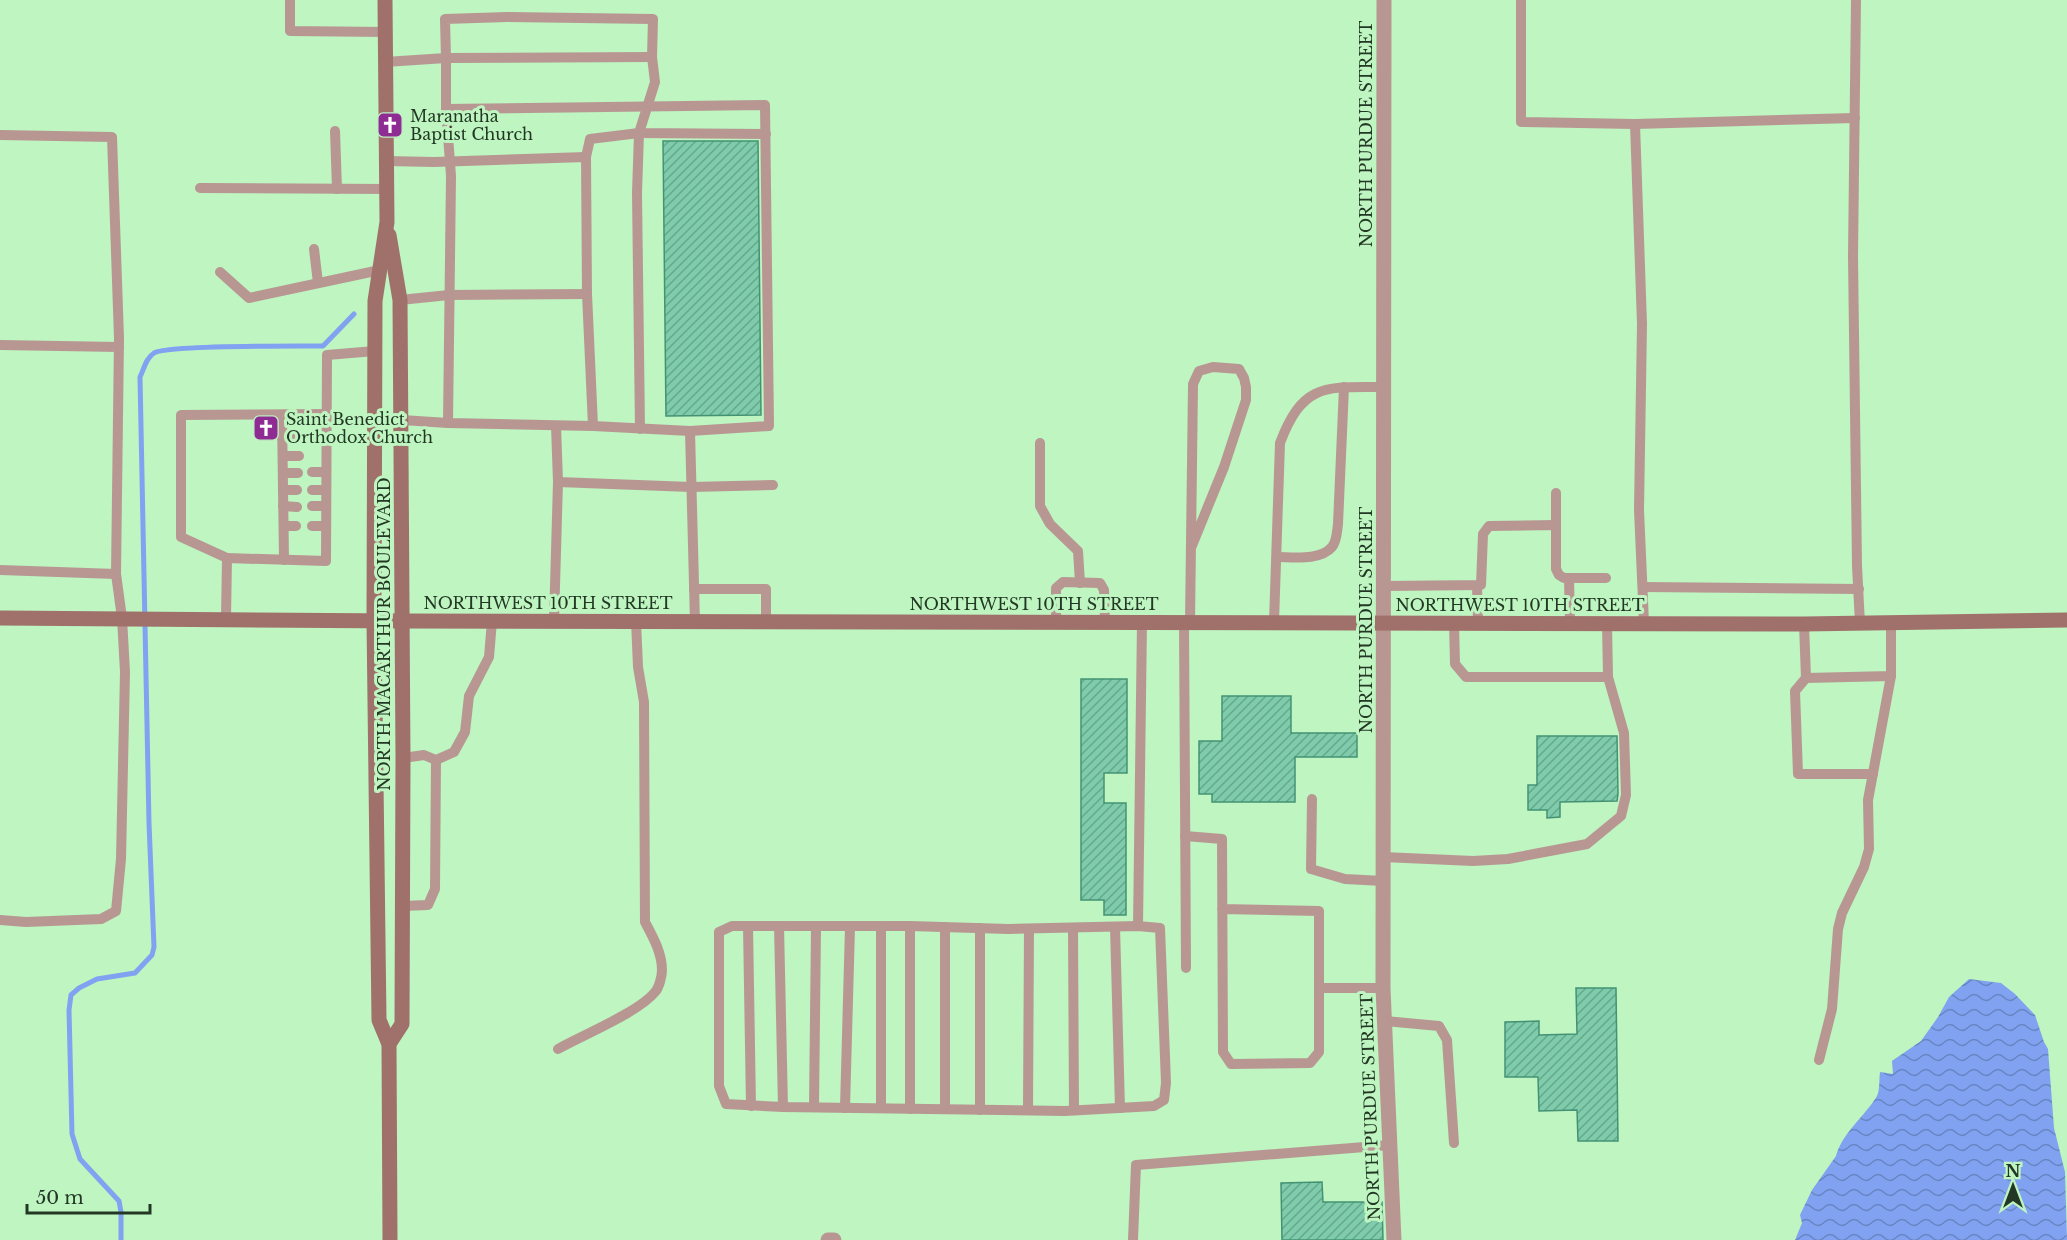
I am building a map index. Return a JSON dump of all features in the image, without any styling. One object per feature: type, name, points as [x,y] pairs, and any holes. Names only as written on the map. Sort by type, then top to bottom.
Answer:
[{"type":"main road","name":"NORTH MACARTHUR BOULEVARD","points":[[385,0],[387,222],[400,300],[402,420],[402,1024],[389,1044]]},
{"type":"main road","name":"NORTH MACARTHUR BOULEVARD","points":[[387,222],[375,302],[374,621],[379,1020],[389,1044],[390,1240]]},
{"type":"main road","name":"NORTHWEST 10TH STREET","points":[[0,618],[1804,624],[2067,620]]},
{"type":"street","name":"NORTH PURDUE STREET","points":[[1384,0],[1383,988],[1394,1240]]},
{"type":"street","points":[[828,1240],[834,1240]]},
{"type":"lane","points":[[290,0],[290,31],[385,32]]},
{"type":"lane","points":[[1521,0],[1521,122],[1635,124],[1855,118]]},
{"type":"lane","points":[[1856,0],[1853,256],[1860,624]]},
{"type":"lane","points":[[448,423],[450,161],[446,109],[445,19],[507,17],[653,19],[652,57],[655,82],[639,133],[637,194],[640,429]]},
{"type":"lane","points":[[385,62],[446,58],[652,57]]},
{"type":"lane","points":[[402,420],[690,431],[769,426],[765,105],[446,109]]},
{"type":"lane","points":[[1635,124],[1642,324],[1640,520],[1644,623]]},
{"type":"lane","points":[[335,132],[337,189]]},
{"type":"lane","points":[[593,426],[587,294],[586,157],[590,139],[639,133],[766,134]]},
{"type":"lane","points":[[0,135],[112,137],[119,347],[116,574],[122,618],[124,672],[121,859],[116,911],[101,919],[26,922],[0,920]]},
{"type":"lane","points":[[386,161],[586,157]]},
{"type":"lane","points":[[200,188],[386,189]]},
{"type":"lane","points":[[314,249],[318,283]]},
{"type":"lane","points":[[220,272],[249,298],[380,270]]},
{"type":"lane","points":[[400,300],[449,296],[587,294]]},
{"type":"lane","points":[[0,345],[119,347]]},
{"type":"lane","points":[[327,414],[181,415],[182,537],[227,558],[326,561],[326,438],[327,414],[327,355],[375,351]]},
{"type":"lane","points":[[1186,968],[1187,622],[1191,548],[1193,384],[1199,371],[1213,367],[1239,369],[1244,378],[1246,400],[1224,467],[1191,548]]},
{"type":"lane","points":[[1276,557],[1321,555],[1332,548],[1336,541],[1344,387]]},
{"type":"lane","points":[[1274,622],[1280,443],[1286,429],[1299,406],[1318,392],[1344,387],[1384,387]]},
{"type":"lane","points":[[282,415],[284,560]]},
{"type":"lane","points":[[554,621],[558,482],[556,426]]},
{"type":"lane","points":[[690,431],[695,622]]},
{"type":"lane","points":[[282,438],[300,438]]},
{"type":"lane","points":[[313,438],[326,438]]},
{"type":"lane","points":[[1040,443],[1040,506],[1050,524],[1078,551],[1080,583]]},
{"type":"lane","points":[[283,456],[299,456]]},
{"type":"lane","points":[[313,456],[326,456]]},
{"type":"lane","points":[[312,472],[326,472]]},
{"type":"lane","points":[[283,473],[298,473]]},
{"type":"lane","points":[[558,482],[691,487],[773,485]]},
{"type":"lane","points":[[283,490],[297,490]]},
{"type":"lane","points":[[312,490],[326,490]]},
{"type":"lane","points":[[1556,493],[1556,569],[1559,575],[1564,578],[1606,578]]},
{"type":"lane","points":[[284,506],[297,507]]},
{"type":"lane","points":[[312,506],[326,506]]},
{"type":"lane","points":[[1385,586],[1478,586],[1483,583],[1483,534],[1489,526],[1556,525]]},
{"type":"lane","points":[[284,526],[296,526]]},
{"type":"lane","points":[[312,526],[326,526]]},
{"type":"lane","points":[[226,619],[227,558]]},
{"type":"lane","points":[[0,570],[116,574]]},
{"type":"lane","points":[[1569,578],[1570,623]]},
{"type":"lane","points":[[1056,622],[1056,588],[1063,582],[1100,583],[1104,590],[1105,622]]},
{"type":"lane","points":[[1478,586],[1478,622]]},
{"type":"lane","points":[[1643,588],[1859,589]]},
{"type":"lane","points":[[694,589],[766,589],[766,622]]},
{"type":"lane","points":[[403,758],[424,755],[436,760],[454,752],[465,732],[469,696],[489,657],[492,621]]},
{"type":"lane","points":[[558,1049],[640,1004],[656,991],[662,971],[659,953],[645,922],[644,702],[638,667],[636,621]]},
{"type":"lane","points":[[1138,926],[1142,622]]},
{"type":"lane","points":[[1454,622],[1455,664],[1466,677],[1608,677]]},
{"type":"lane","points":[[1383,857],[1473,861],[1508,859],[1587,844],[1620,816],[1626,795],[1624,733],[1608,677],[1607,623]]},
{"type":"lane","points":[[1818,1060],[1832,1009],[1838,929],[1842,912],[1864,867],[1869,849],[1868,800],[1891,676],[1891,623]]},
{"type":"lane","points":[[1804,624],[1806,678],[1795,691],[1798,774],[1873,774]]},
{"type":"lane","points":[[1806,678],[1891,676]]},
{"type":"lane","points":[[402,906],[428,905],[435,889],[436,760]]},
{"type":"lane","points":[[1312,799],[1311,869],[1345,879],[1383,881]]},
{"type":"lane","points":[[1185,836],[1222,839],[1222,909],[1223,1052],[1232,1064],[1310,1063],[1319,1053],[1319,911],[1222,909]]},
{"type":"lane","points":[[732,926],[1029,929],[1138,926],[1160,927],[1166,1083],[1164,1100],[1154,1106],[1074,1110],[980,1110],[726,1104],[719,1086],[719,932],[732,926]]},
{"type":"lane","points":[[748,926],[751,1106]]},
{"type":"lane","points":[[779,926],[783,1107]]},
{"type":"lane","points":[[910,926],[910,1109]]},
{"type":"lane","points":[[814,1107],[816,927]]},
{"type":"lane","points":[[845,1108],[850,927]]},
{"type":"lane","points":[[880,927],[881,1108]]},
{"type":"lane","points":[[945,927],[945,1109]]},
{"type":"lane","points":[[1115,927],[1120,1108]]},
{"type":"lane","points":[[980,928],[980,1110]]},
{"type":"lane","points":[[1073,928],[1074,1110]]},
{"type":"lane","points":[[1028,1110],[1029,929]]},
{"type":"lane","points":[[1319,988],[1383,988]]},
{"type":"lane","points":[[1385,1021],[1439,1026],[1447,1040],[1454,1143]]},
{"type":"lane","points":[[1133,1240],[1136,1166],[1390,1145]]},
{"type":"water","points":[[1969,979],[2001,983],[2015,994],[2035,1015],[2048,1049],[2054,1128],[2065,1172],[2067,1240],[1795,1240],[1802,1223],[1800,1215],[1812,1190],[1836,1156],[1848,1132],[1877,1096],[1880,1072],[1893,1074],[1892,1061],[1921,1041],[1949,997]]},
{"type":"building","points":[[663,141],[758,141],[761,415],[666,416]]},
{"type":"building","points":[[1081,679],[1127,679],[1127,773],[1104,773],[1104,803],[1126,803],[1126,915],[1104,915],[1104,900],[1081,900]]},
{"type":"building","points":[[1222,696],[1291,696],[1291,733],[1357,733],[1357,757],[1295,757],[1295,802],[1212,802],[1212,794],[1199,794],[1199,741],[1222,741]]},
{"type":"building","points":[[1537,736],[1617,736],[1617,801],[1560,802],[1560,817],[1547,818],[1547,810],[1528,810],[1528,785],[1537,785]]},
{"type":"building","points":[[1576,988],[1616,988],[1618,1141],[1578,1141],[1577,1110],[1539,1111],[1538,1077],[1505,1077],[1505,1022],[1539,1021],[1539,1035],[1577,1034]]},
{"type":"building","points":[[1322,1182],[1323,1202],[1382,1202],[1383,1240],[1282,1240],[1281,1183]]},
{"type":"waterway","points":[[121,1240],[119,1201],[80,1159],[72,1134],[69,1010],[71,995],[79,988],[97,979],[135,973],[152,955],[154,947],[149,823],[140,377],[151,355],[163,350],[323,346],[354,314]]},
{"type":"place","name":"Maranatha Baptist Church","points":[[390,125]]},
{"type":"place","name":"Saint Benedict Orthodox Church","points":[[266,428]]}]
